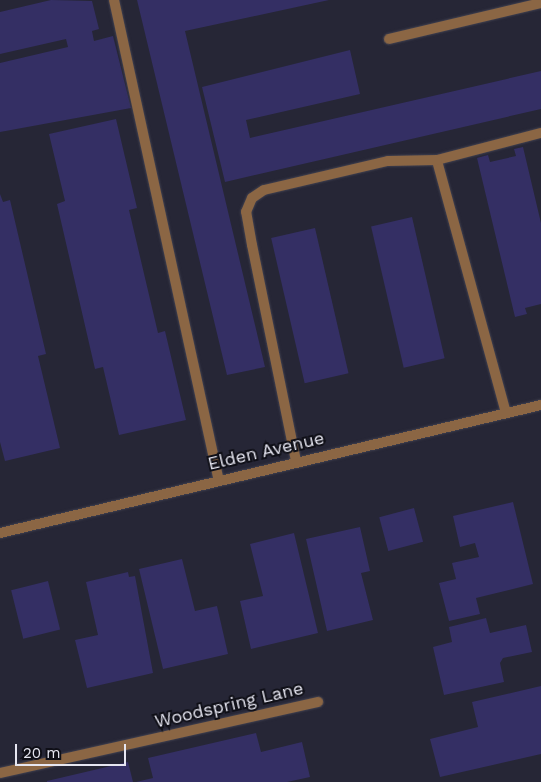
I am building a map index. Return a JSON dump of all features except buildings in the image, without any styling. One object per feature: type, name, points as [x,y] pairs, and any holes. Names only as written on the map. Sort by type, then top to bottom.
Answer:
[{"type":"street","points":[[114,0],[218,478]]},
{"type":"street","points":[[389,39],[541,3]]},
{"type":"street","points":[[296,461],[246,212],[252,198],[264,190],[388,161],[437,160],[541,133]]},
{"type":"street","points":[[437,160],[506,413]]},
{"type":"street","name":"Elden Avenue","points":[[0,533],[218,478],[541,404]]},
{"type":"street","name":"Woodspring Lane","points":[[0,773],[318,702]]}]
